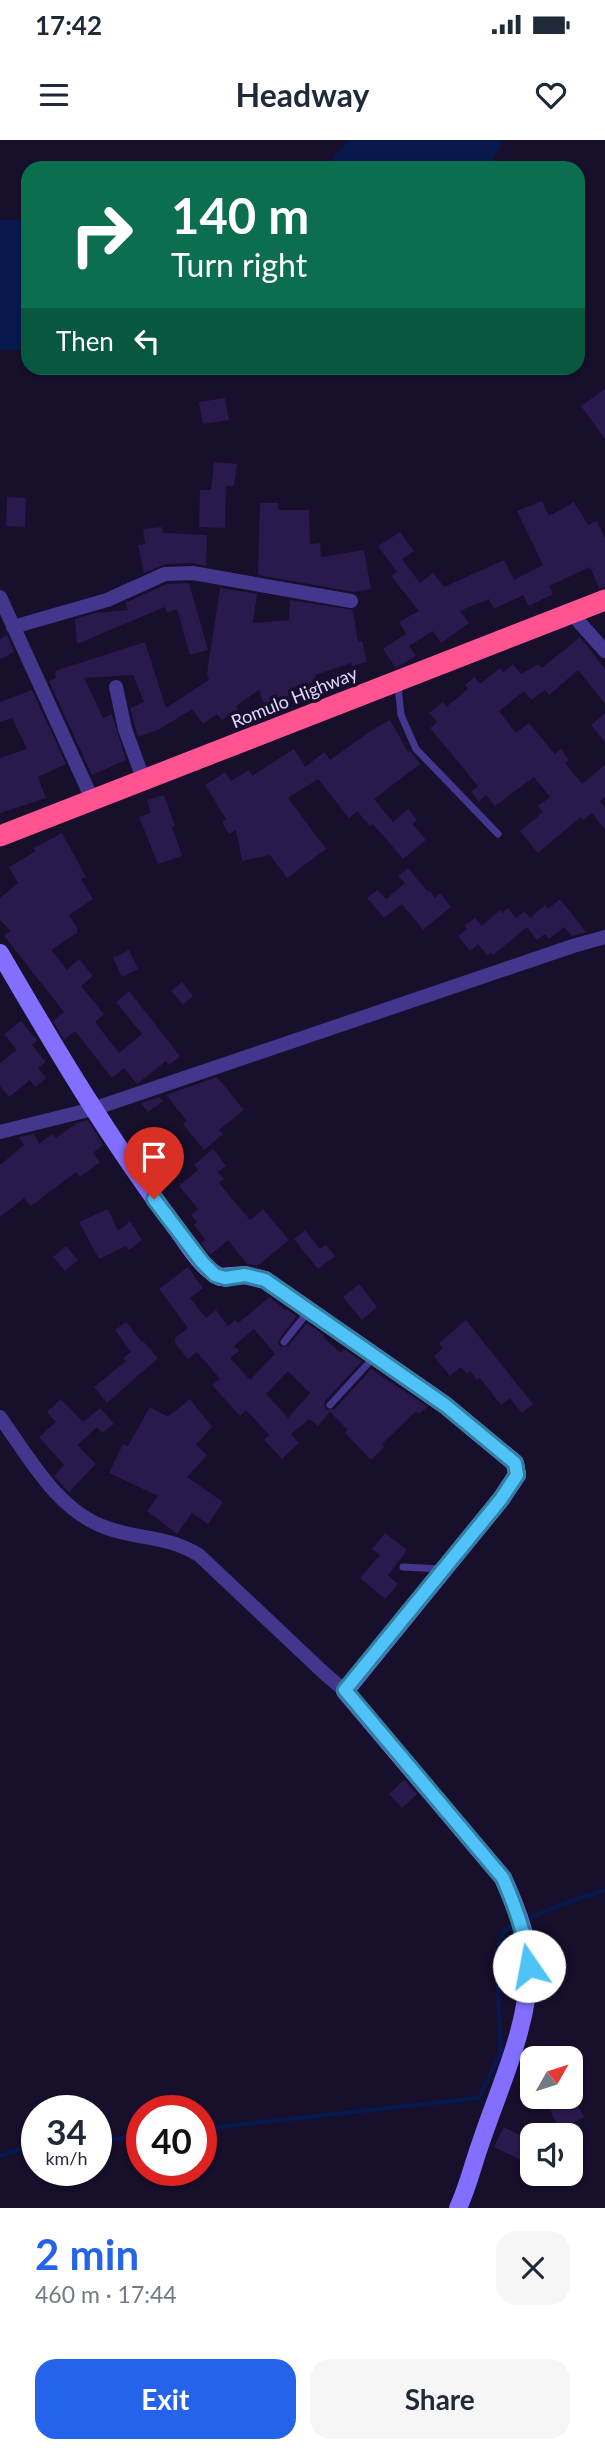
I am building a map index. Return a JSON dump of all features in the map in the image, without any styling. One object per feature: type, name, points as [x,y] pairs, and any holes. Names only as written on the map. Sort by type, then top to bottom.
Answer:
[{"type":"highway","name":"Romulo Highway","points":[[0,836],[605,600]]},
{"type":"street","points":[[13,627],[107,600],[165,574],[193,573],[351,601]]},
{"type":"street","points":[[0,597],[93,801]]},
{"type":"street","points":[[572,614],[605,651]]},
{"type":"street","points":[[116,687],[125,729],[144,781]]},
{"type":"street","points":[[0,1132],[93,1109],[559,950],[605,937]]},
{"type":"street","points":[[0,953],[93,1109],[154,1199],[215,1275],[225,1278],[245,1275],[265,1280],[445,1405],[515,1463],[517,1475],[501,1499],[345,1690]]},
{"type":"street","points":[[0,1418],[43,1478],[62,1499],[88,1519],[107,1528],[183,1545],[200,1555],[345,1690],[503,1878],[514,1902],[528,1952],[524,2007],[511,2059],[458,2208]]},
{"type":"lane","points":[[397,681],[401,715],[416,749],[498,834]]},
{"type":"lane","points":[[284,1342],[309,1311]]},
{"type":"lane","points":[[330,1405],[374,1356]]},
{"type":"lane","points":[[403,1567],[443,1569]]},
{"type":"shaded area","points":[[347,140],[504,140],[492,161],[330,161]]},
{"type":"shaded area","points":[[21,219],[21,350],[0,350],[0,220]]},
{"type":"building","points":[[605,389],[605,439],[581,406]]},
{"type":"building","points":[[225,398],[229,420],[203,424],[199,402]]},
{"type":"building","points":[[214,462],[237,464],[234,486],[226,486],[225,528],[199,527],[200,490],[211,490]]},
{"type":"building","points":[[7,497],[26,498],[25,527],[6,526]]},
{"type":"building","points":[[542,501],[549,516],[574,502],[588,525],[597,521],[605,539],[605,587],[599,588],[590,567],[549,586],[553,594],[529,606],[523,595],[494,609],[489,599],[460,611],[469,623],[441,643],[433,631],[409,646],[416,656],[396,668],[383,649],[406,634],[399,622],[419,611],[391,576],[397,572],[378,546],[400,532],[414,551],[402,559],[420,583],[433,573],[444,587],[504,560],[514,580],[543,565],[517,511]]},
{"type":"building","points":[[260,503],[278,503],[278,510],[309,510],[310,544],[320,543],[321,557],[364,550],[371,589],[354,592],[258,575]]},
{"type":"building","points":[[162,527],[163,533],[207,535],[206,566],[193,563],[165,564],[144,573],[138,545],[145,544],[143,529]]},
{"type":"building","points":[[189,583],[208,650],[190,655],[177,609],[167,613],[165,607],[77,644],[75,619],[95,613],[128,610],[125,603],[167,584]]},
{"type":"building","points":[[220,588],[257,594],[253,623],[289,620],[290,600],[353,610],[358,642],[362,641],[367,662],[352,666],[351,663],[315,675],[317,681],[288,690],[290,696],[264,705],[259,690],[236,706],[238,710],[222,720],[217,714],[203,724],[192,709],[160,729],[138,737],[130,708],[144,702],[133,675],[84,678],[103,718],[112,714],[126,760],[92,775],[49,681],[56,678],[55,671],[145,642],[166,708],[209,680],[207,674]]},
{"type":"building","points":[[7,635],[14,652],[0,659],[0,639]]},
{"type":"building","points":[[580,637],[605,669],[605,704],[578,670],[549,695],[545,690],[531,700],[524,691],[499,711],[516,733],[529,723],[555,754],[561,749],[569,760],[565,763],[582,784],[605,765],[605,797],[600,801],[605,808],[605,829],[592,813],[583,820],[581,817],[538,853],[520,831],[543,812],[538,806],[550,797],[534,777],[495,806],[486,795],[479,802],[471,792],[478,786],[430,728],[437,722],[429,713],[443,702],[446,707],[468,689],[465,685],[474,677],[480,684],[500,668],[503,673],[513,664],[521,674],[538,664],[542,668]]},
{"type":"building","points":[[32,690],[66,764],[38,777],[46,798],[0,813],[0,758],[27,749],[12,718],[0,722],[0,702]]},
{"type":"building","points":[[605,713],[605,742],[591,725]]},
{"type":"building","points":[[390,720],[408,752],[410,751],[420,764],[374,799],[393,822],[408,809],[417,820],[412,824],[426,840],[403,859],[373,824],[370,826],[357,811],[349,818],[318,779],[288,798],[326,849],[287,878],[270,855],[242,861],[236,830],[229,834],[222,822],[226,819],[205,785],[225,772],[231,781],[249,770],[252,776],[294,749],[305,767],[324,752],[330,760]]},
{"type":"building","points":[[164,795],[182,856],[158,864],[139,817],[151,813],[147,800]]},
{"type":"building","points":[[62,833],[86,877],[81,879],[93,899],[69,915],[77,933],[51,950],[67,970],[79,959],[93,976],[81,986],[104,1014],[95,1022],[119,1053],[142,1034],[116,1002],[129,991],[180,1056],[169,1065],[166,1061],[137,1084],[124,1068],[112,1078],[75,1031],[64,1040],[53,1021],[64,1012],[4,936],[10,931],[0,920],[0,898],[18,883],[9,867],[36,851],[34,848]]},
{"type":"building","points":[[408,868],[428,892],[435,898],[440,893],[451,907],[423,930],[402,904],[384,918],[367,898],[377,890],[386,899],[405,883],[398,876]]},
{"type":"building","points":[[560,899],[586,932],[572,936],[564,927],[549,939],[545,934],[537,940],[527,927],[493,955],[487,955],[478,944],[470,951],[458,936],[467,929],[464,926],[475,918],[482,926],[500,910],[502,913],[508,908],[516,918],[525,911],[530,918],[545,905],[548,909]]},
{"type":"building","points":[[129,950],[138,969],[122,977],[113,958]]},
{"type":"building","points":[[182,982],[193,996],[183,1005],[171,991]]},
{"type":"building","points":[[21,1021],[37,1040],[32,1045],[46,1062],[38,1068],[46,1078],[35,1087],[30,1080],[9,1097],[0,1086],[0,1063],[17,1050],[4,1034]]},
{"type":"building","points":[[217,1077],[244,1110],[219,1130],[223,1134],[204,1150],[183,1124],[187,1121],[166,1095]]},
{"type":"building","points":[[159,1097],[163,1101],[148,1112],[141,1103]]},
{"type":"building","points":[[88,1120],[103,1145],[93,1153],[100,1162],[80,1177],[76,1172],[31,1206],[24,1198],[0,1217],[0,1165],[24,1145],[19,1137],[34,1134],[39,1144],[52,1134],[56,1138],[77,1123]]},
{"type":"building","points":[[213,1149],[226,1166],[218,1172],[224,1179],[219,1183],[250,1220],[263,1209],[289,1240],[257,1266],[247,1264],[228,1240],[210,1255],[201,1243],[206,1240],[194,1225],[197,1222],[191,1215],[198,1209],[179,1186],[198,1170],[194,1165]]},
{"type":"building","points":[[108,1209],[118,1231],[130,1221],[142,1240],[129,1250],[126,1246],[99,1259],[79,1222]]},
{"type":"building","points":[[305,1230],[320,1249],[326,1245],[335,1256],[318,1269],[294,1239]]},
{"type":"building","points":[[66,1246],[78,1260],[65,1271],[53,1257]]},
{"type":"building","points":[[188,1267],[203,1288],[190,1298],[206,1318],[216,1310],[228,1326],[235,1320],[238,1323],[270,1297],[297,1316],[279,1339],[278,1344],[281,1347],[288,1346],[307,1323],[324,1335],[323,1337],[341,1353],[344,1349],[362,1361],[325,1401],[326,1410],[335,1409],[371,1369],[428,1407],[418,1414],[416,1411],[382,1444],[384,1447],[371,1460],[345,1433],[348,1430],[330,1412],[318,1426],[309,1419],[291,1434],[299,1443],[282,1459],[264,1440],[269,1435],[246,1410],[240,1416],[212,1385],[220,1379],[197,1352],[188,1359],[175,1343],[175,1338],[188,1328],[159,1289]],"holes":[[[254,1329],[275,1354],[250,1380],[230,1358],[239,1351],[234,1346]],[[288,1371],[310,1393],[288,1418],[266,1394]]]},
{"type":"building","points":[[359,1284],[377,1307],[362,1320],[343,1297]]},
{"type":"building","points":[[466,1320],[533,1404],[522,1413],[510,1398],[501,1405],[480,1378],[477,1380],[470,1371],[467,1374],[461,1367],[450,1376],[434,1356],[443,1348],[439,1343]]},
{"type":"building","points":[[126,1322],[158,1358],[107,1403],[94,1387],[126,1361],[123,1358],[131,1352],[115,1330]]},
{"type":"building","points":[[61,1399],[83,1422],[100,1408],[114,1424],[102,1433],[97,1427],[77,1445],[96,1464],[69,1492],[54,1476],[64,1465],[39,1437],[56,1422],[47,1412]]},
{"type":"building","points":[[190,1399],[212,1427],[196,1445],[207,1455],[187,1477],[223,1502],[208,1524],[192,1513],[177,1534],[147,1511],[158,1496],[109,1473],[123,1444],[128,1446],[150,1407],[168,1417]]},
{"type":"building","points":[[385,1533],[407,1550],[388,1575],[398,1584],[385,1599],[360,1578],[380,1555],[372,1549]]},
{"type":"building","points":[[404,1780],[417,1794],[402,1808],[389,1794]]},
{"type":"building","points":[[550,2109],[580,2109],[584,2117],[573,2123],[556,2123]]},
{"type":"building","points":[[504,2127],[520,2135],[520,2160],[494,2147]]},
{"type":"waterway","points":[[524,1920],[605,1890]]},
{"type":"waterway","points":[[217,2127],[479,2098],[501,2053],[496,1952],[504,1931],[517,1924]]},
{"type":"waterway","points":[[112,2139],[126,2138]]},
{"type":"waterway","points":[[0,2156],[21,2150]]},
{"type":"route","points":[[154,1199],[215,1275],[225,1278],[255,1276],[265,1280],[445,1405],[515,1463],[517,1475],[501,1499],[345,1690],[503,1878],[514,1902],[528,1952],[529,1966]]}]
